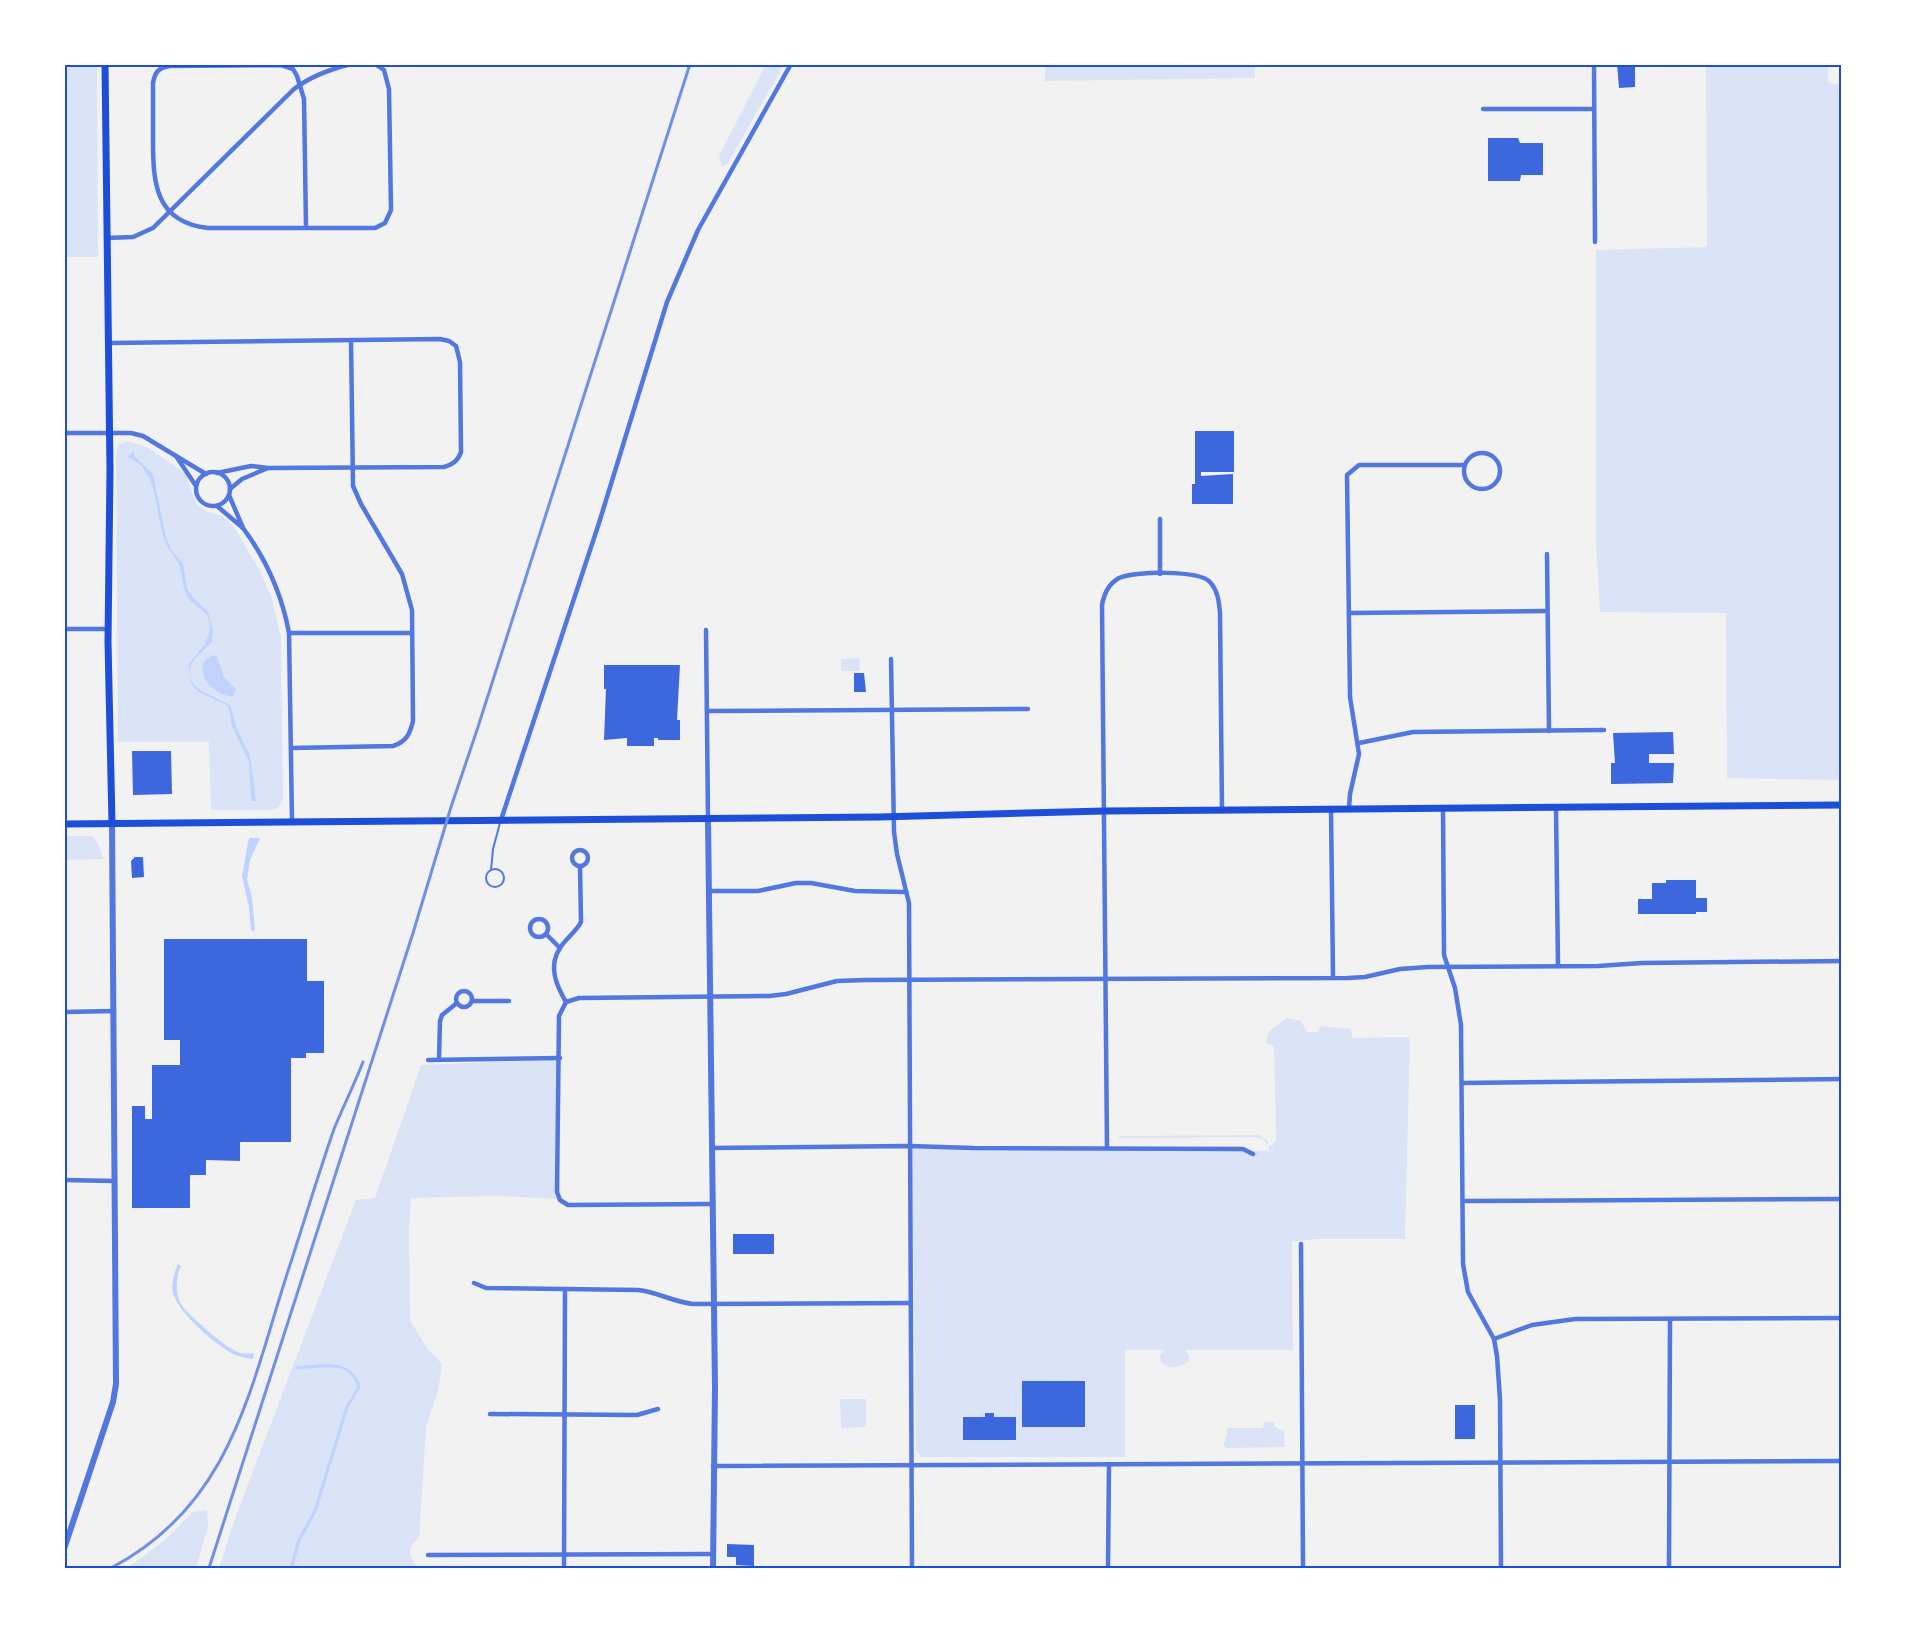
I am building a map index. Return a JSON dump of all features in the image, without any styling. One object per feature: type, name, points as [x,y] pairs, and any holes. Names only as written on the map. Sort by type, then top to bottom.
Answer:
[{"type":"main road","points":[[105,64],[109,343],[108,629],[112,823]]},
{"type":"main road","points":[[64,824],[894,817],[1286,809],[1842,805]]},
{"type":"street","points":[[107,238],[134,237],[153,228],[300,84],[351,64]]},
{"type":"street","points":[[306,227],[304,99],[293,69],[281,65],[170,66],[157,70],[153,83],[153,168],[158,192],[171,212],[179,219],[198,227],[375,228],[385,223],[391,210],[389,89],[384,70],[375,64]]},
{"type":"street","points":[[501,820],[599,523],[667,302],[710,207],[791,64]]},
{"type":"street","points":[[1594,64],[1595,242]]},
{"type":"street","points":[[1483,109],[1594,109]]},
{"type":"street","points":[[109,343],[440,339],[456,346],[460,363],[461,452],[459,459],[451,465],[352,468],[251,466],[206,474],[201,477],[196,486]]},
{"type":"street","points":[[291,748],[386,747],[398,745],[405,740],[411,730],[412,610],[402,574],[357,495],[352,480],[351,340]]},
{"type":"street","points":[[64,433],[131,433],[142,436],[206,474]]},
{"type":"street","points":[[1349,809],[1351,788],[1358,764],[1359,743],[1350,697],[1347,475],[1359,465],[1465,465],[1473,456],[1485,454],[1491,456],[1498,465],[1498,477],[1492,486],[1475,488],[1467,481],[1465,465]]},
{"type":"street","points":[[177,456],[196,486],[197,497],[211,506],[222,504],[242,479],[268,468]]},
{"type":"street","points":[[217,473],[226,478],[243,528],[266,564],[283,608],[289,633],[292,821]]},
{"type":"street","points":[[217,506],[243,528]]},
{"type":"street","points":[[1160,519],[1160,574]]},
{"type":"street","points":[[1546,554],[1549,731]]},
{"type":"street","points":[[1107,1147],[1102,605],[1106,590],[1117,579],[1126,576],[1187,574],[1205,578],[1216,590],[1222,811]]},
{"type":"street","points":[[1349,613],[1548,611]]},
{"type":"street","points":[[64,629],[108,629]]},
{"type":"street","points":[[706,630],[715,1388],[712,1569]]},
{"type":"street","points":[[289,633],[412,633]]},
{"type":"street","points":[[891,659],[894,817],[897,854],[909,903],[912,1569]]},
{"type":"street","points":[[706,711],[1028,708]]},
{"type":"street","points":[[1359,743],[1413,732],[1604,730]]},
{"type":"street","points":[[1443,808],[1443,955],[1460,1016],[1463,1264],[1465,1281],[1476,1309],[1494,1339],[1497,1356],[1500,1400],[1501,1569]]},
{"type":"street","points":[[1556,808],[1558,966]]},
{"type":"street","points":[[1331,809],[1334,976]]},
{"type":"street","points":[[64,1549],[113,1402],[116,1384],[112,823]]},
{"type":"street","points":[[566,1002],[555,978],[554,965],[560,948],[581,922],[580,867]]},
{"type":"street","points":[[709,891],[758,891],[796,883],[812,883],[855,891],[905,892]]},
{"type":"street","points":[[546,934],[560,948]]},
{"type":"street","points":[[713,1204],[568,1205],[560,1200],[557,1192],[556,1142],[560,1058],[559,1016],[566,1002],[579,998],[786,994],[837,981],[1365,977],[1417,967],[1842,961]]},
{"type":"street","points":[[457,1003],[457,996],[463,992],[470,994],[472,1001]]},
{"type":"street","points":[[457,1003],[466,1006],[472,1001],[509,1001]]},
{"type":"street","points":[[439,1059],[440,1021],[442,1015],[457,1003]]},
{"type":"street","points":[[64,1012],[114,1011]]},
{"type":"street","points":[[428,1060],[560,1058]]},
{"type":"street","points":[[1462,1083],[1842,1079]]},
{"type":"street","points":[[712,1148],[1107,1147],[1243,1149],[1254,1154]]},
{"type":"street","points":[[64,1180],[114,1181]]},
{"type":"street","points":[[1463,1201],[1842,1199]]},
{"type":"street","points":[[1301,1244],[1303,1569]]},
{"type":"street","points":[[474,1283],[486,1288],[638,1290],[658,1294],[682,1303],[911,1303]]},
{"type":"street","points":[[564,1569],[565,1289]]},
{"type":"street","points":[[1494,1339],[1532,1325],[1575,1320],[1842,1318]]},
{"type":"street","points":[[1670,1320],[1670,1569]]},
{"type":"street","points":[[490,1414],[637,1415],[658,1409]]},
{"type":"street","points":[[712,1466],[1842,1461]]},
{"type":"street","points":[[1108,1464],[1108,1569]]},
{"type":"street","points":[[428,1555],[712,1554]]},
{"type":"lane","points":[[491,870],[500,870],[504,881],[501,886],[492,887],[487,883],[486,878],[491,870],[493,849],[501,820]]},
{"type":"shaded area","points":[[766,64],[784,65],[728,163],[722,167],[719,156]]},
{"type":"shaded area","points":[[64,65],[97,65],[98,257],[65,257]]},
{"type":"shaded area","points":[[1045,65],[1255,65],[1255,78],[1045,81]]},
{"type":"shaded area","points":[[1706,65],[1828,65],[1828,83],[1841,85],[1841,780],[1727,778],[1726,613],[1600,612],[1596,541],[1596,250],[1707,247]]},
{"type":"shaded area","points":[[128,441],[147,447],[185,473],[197,505],[206,511],[222,516],[234,527],[260,571],[272,599],[281,638],[283,799],[279,807],[272,810],[211,810],[209,742],[118,742],[116,454],[118,445]]},
{"type":"shaded area","points":[[859,658],[860,671],[841,671],[841,659]]},
{"type":"shaded area","points":[[65,836],[92,836],[99,845],[103,859],[65,860]]},
{"type":"shaded area","points":[[1287,1018],[1301,1021],[1307,1032],[1317,1032],[1321,1026],[1350,1029],[1353,1038],[1410,1037],[1405,1239],[1314,1239],[1292,1242],[1293,1350],[1185,1350],[1189,1355],[1189,1361],[1175,1367],[1161,1362],[1160,1355],[1164,1350],[1125,1350],[1125,1457],[921,1457],[916,1450],[912,1149],[1269,1151],[1271,1145],[1274,1151],[1272,1144],[1276,1141],[1274,1046],[1266,1043],[1268,1032]]},
{"type":"shaded area","points":[[559,1059],[556,1199],[497,1196],[411,1198],[410,1320],[427,1348],[442,1364],[438,1391],[426,1427],[419,1538],[410,1549],[413,1561],[420,1568],[219,1568],[234,1521],[356,1200],[375,1198],[421,1065]]},
{"type":"shaded area","points":[[1259,1135],[1269,1142],[1267,1144],[1263,1139],[1252,1137],[1119,1138],[1119,1136]]},
{"type":"shaded area","points":[[840,1399],[866,1399],[866,1427],[841,1428]]},
{"type":"shaded area","points":[[1264,1422],[1274,1422],[1275,1427],[1284,1431],[1285,1447],[1226,1448],[1223,1446],[1227,1428],[1263,1428]]},
{"type":"shaded area","points":[[207,1510],[208,1527],[196,1568],[127,1568],[165,1540],[192,1512]]},
{"type":"water","points":[[134,451],[134,456],[153,474],[166,538],[172,551],[183,563],[187,589],[208,612],[213,630],[212,642],[192,663],[189,672],[189,664],[208,636],[209,621],[206,613],[190,600],[185,592],[179,565],[165,541],[151,481],[138,463],[127,457]]},
{"type":"water","points":[[213,655],[217,657],[224,677],[236,689],[233,696],[227,696],[215,690],[205,679],[202,667]]},
{"type":"water","points":[[190,680],[200,690],[230,705],[237,729],[250,756],[256,801],[251,801],[249,762],[232,726],[228,706],[200,692]]},
{"type":"water","points":[[249,838],[260,838],[250,860],[247,880],[252,897],[255,930],[251,931],[249,907],[242,876]]},
{"type":"water","points":[[178,1264],[181,1266],[177,1279],[177,1293],[183,1307],[203,1327],[232,1349],[242,1353],[254,1353],[253,1359],[237,1356],[227,1351],[200,1329],[184,1312],[172,1288]]},
{"type":"building","points":[[1617,64],[1635,64],[1635,87],[1619,88]]},
{"type":"building","points":[[1488,138],[1518,138],[1520,143],[1543,143],[1543,175],[1521,175],[1520,181],[1488,181]]},
{"type":"building","points":[[1195,431],[1234,431],[1234,472],[1201,472],[1201,476],[1233,474],[1233,504],[1192,504],[1192,484],[1195,484]]},
{"type":"building","points":[[604,665],[680,665],[677,720],[680,720],[680,740],[654,738],[654,746],[627,746],[627,738],[604,740],[606,689],[604,689]]},
{"type":"building","points":[[854,673],[864,673],[866,692],[854,692]]},
{"type":"building","points":[[1673,732],[1674,754],[1649,754],[1649,763],[1674,763],[1673,783],[1611,784],[1611,763],[1615,763],[1613,733]]},
{"type":"building","points":[[132,751],[171,751],[172,794],[133,795]]},
{"type":"building","points":[[135,857],[143,857],[144,877],[132,878],[131,861]]},
{"type":"building","points":[[1666,880],[1696,880],[1696,898],[1707,898],[1707,912],[1638,914],[1638,899],[1652,899],[1652,883],[1666,883]]},
{"type":"building","points":[[164,939],[307,939],[307,981],[324,981],[324,1053],[306,1053],[306,1058],[291,1058],[291,1142],[240,1142],[240,1161],[206,1160],[206,1175],[190,1175],[190,1208],[132,1208],[132,1106],[145,1106],[145,1119],[152,1119],[152,1065],[180,1065],[180,1040],[164,1040]]},
{"type":"building","points":[[733,1234],[774,1234],[774,1254],[733,1254]]},
{"type":"building","points":[[1022,1381],[1085,1381],[1085,1427],[1022,1427]]},
{"type":"building","points":[[1455,1405],[1475,1405],[1475,1439],[1455,1439]]},
{"type":"building","points":[[985,1413],[994,1413],[994,1417],[1016,1417],[1016,1440],[963,1440],[963,1417],[985,1417]]},
{"type":"building","points":[[727,1544],[754,1545],[754,1566],[736,1565],[736,1557],[727,1557]]},
{"type":"waterway","points":[[291,1568],[299,1540],[315,1511],[347,1407],[359,1387],[350,1372],[342,1368],[325,1365],[297,1368]]},
{"type":"railway","points":[[209,1568],[690,64]]},
{"type":"railway","points":[[111,1568],[152,1542],[185,1511],[211,1476],[231,1439],[262,1356],[334,1129],[363,1062]]}]
